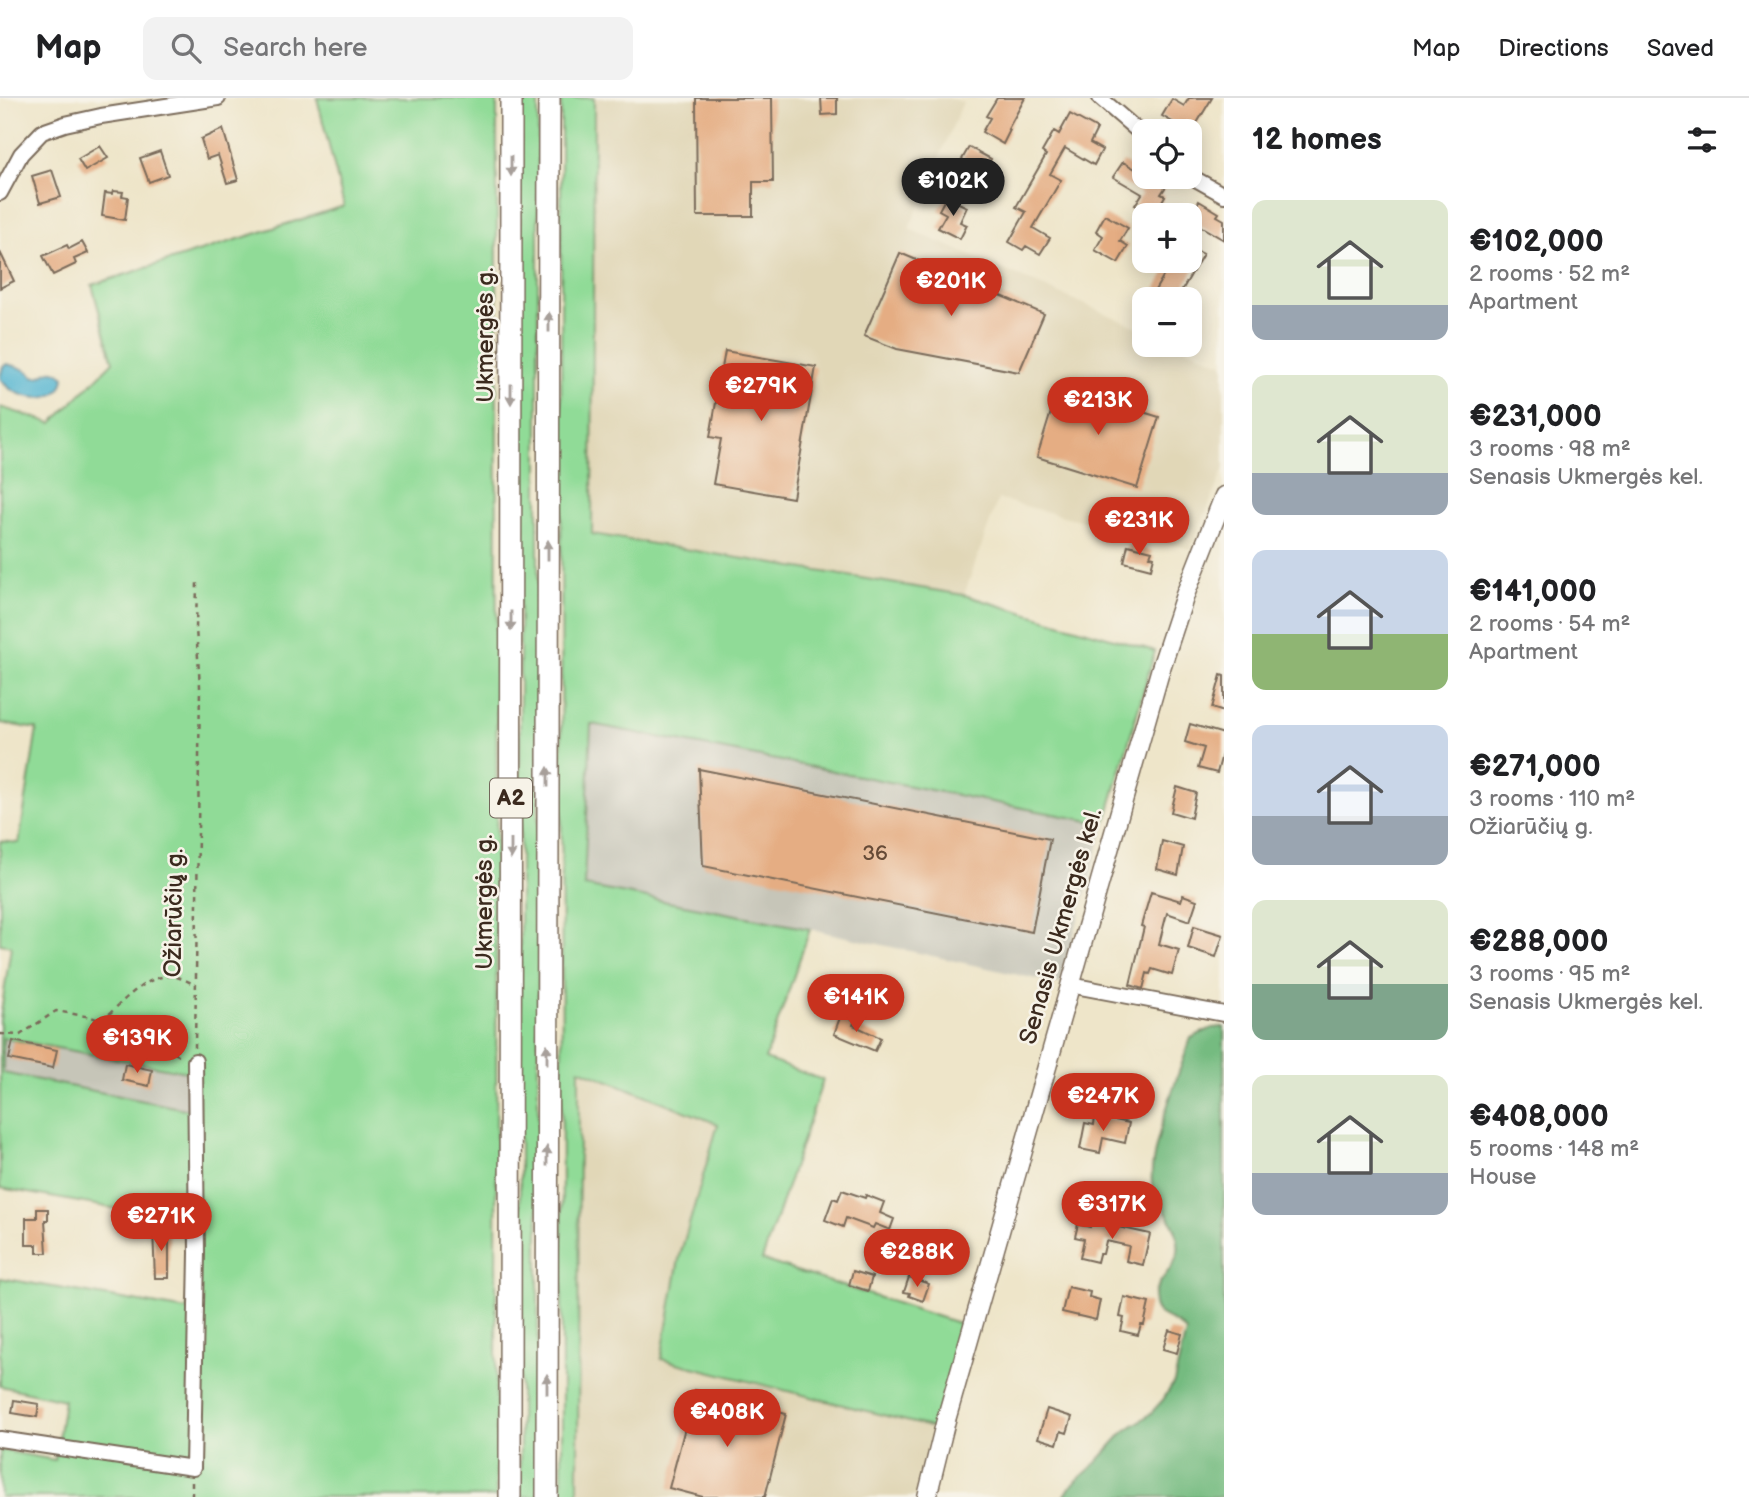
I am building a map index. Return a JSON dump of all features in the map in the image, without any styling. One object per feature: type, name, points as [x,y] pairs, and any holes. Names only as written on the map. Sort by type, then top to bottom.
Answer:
[{"type":"highway","name":"Ukmergės g.","points":[[510,1497],[511,98]]},
{"type":"highway","name":"A2","points":[[547,1497],[549,98]]},
{"type":"main road","name":"Senasis Ukmergės kel.","points":[[927,1497],[946,1420],[1161,668],[1185,595],[1224,496]]},
{"type":"street","points":[[0,193],[21,154],[43,132],[101,116],[218,98]]},
{"type":"street","points":[[1100,98],[1132,126]]},
{"type":"street","points":[[1202,183],[1224,195]]},
{"type":"street","points":[[1070,985],[1224,1014]]},
{"type":"street","points":[[0,1439],[192,1468],[197,1265],[195,1061]]},
{"type":"path","name":"Ožiarūčių g.","points":[[195,1061],[200,685],[196,629],[197,582]]},
{"type":"path","points":[[102,1021],[135,990],[159,979],[171,976],[196,985]]},
{"type":"path","points":[[0,1034],[20,1035],[56,1011],[91,1017],[139,1035],[173,1054],[195,1061]]},
{"type":"path","points":[[192,1468],[192,1497]]},
{"type":"shaded area","points":[[594,98],[948,98],[963,102],[909,229],[1132,325],[1132,357],[1202,355],[1224,364],[1224,468],[1191,549],[998,499],[964,595],[592,534]]},
{"type":"shaded area","points":[[591,723],[1105,824],[1060,984],[810,929],[583,886]]},
{"type":"shaded area","points":[[3,1038],[187,1072],[190,1111],[2,1073]]},
{"type":"shaded area","points":[[579,1068],[718,1124],[679,1259],[662,1359],[934,1428],[918,1497],[578,1497]]},
{"type":"green space","points":[[317,98],[497,98],[496,1497],[0,1497],[0,1450],[55,1460],[64,1400],[0,1386],[0,1278],[187,1310],[191,1222],[0,1188],[0,1020],[11,946],[0,944],[0,841],[19,843],[37,729],[0,723],[0,407],[52,423],[113,362],[92,285],[344,206]],"holes":[[[3,1038],[187,1072],[190,1110],[3,1073]]]},
{"type":"green space","points":[[520,98],[538,98],[538,1497],[520,1497]]},
{"type":"green space","points":[[561,98],[594,98],[592,534],[964,595],[1155,651],[1105,824],[591,724],[584,886],[810,929],[765,1059],[823,1080],[762,1260],[964,1325],[934,1428],[661,1359],[679,1259],[718,1124],[579,1069],[578,1497],[562,1497]]},
{"type":"green space","points":[[1224,1027],[1224,1497],[1064,1497],[1071,1486],[1124,1432],[1150,1414],[1174,1382],[1186,1332],[1178,1324],[1159,1314],[1154,1305],[1154,1297],[1159,1284],[1176,1259],[1178,1242],[1173,1223],[1154,1191],[1152,1169],[1166,1111],[1191,1038],[1212,1028]]},
{"type":"water","points":[[7,364],[24,369],[37,377],[50,371],[59,373],[64,377],[61,387],[46,397],[36,398],[15,392],[0,378],[3,366]]},
{"type":"building","points":[[696,98],[772,98],[773,182],[753,182],[753,216],[697,216]]},
{"type":"building","points":[[821,98],[837,98],[837,114],[822,115]]},
{"type":"building","points":[[997,98],[1025,98],[1003,144],[982,132],[990,118],[986,116]]},
{"type":"building","points":[[1189,98],[1212,98],[1199,119],[1167,119],[1162,116],[1172,99],[1184,106]]},
{"type":"building","points":[[1070,114],[1097,129],[1090,143],[1102,150],[1094,165],[1065,148],[1050,174],[1061,180],[1033,228],[1050,238],[1040,254],[1026,246],[1023,250],[1009,242],[1026,212],[1016,207],[1046,155],[1042,152],[1054,131],[1059,134]]},
{"type":"building","points":[[223,129],[238,180],[227,183],[218,155],[207,159],[201,139]]},
{"type":"building","points":[[100,146],[108,158],[85,171],[78,159]]},
{"type":"building","points":[[969,147],[991,159],[978,188],[957,177],[965,163],[961,161]]},
{"type":"building","points":[[160,151],[168,175],[149,182],[140,158]]},
{"type":"building","points":[[1123,162],[1132,167],[1132,188],[1113,177]]},
{"type":"building","points":[[52,170],[61,197],[40,203],[32,176]]},
{"type":"building","points":[[1133,189],[1164,189],[1161,194],[1165,196],[1161,203],[1136,203],[1142,194]]},
{"type":"building","points":[[113,191],[123,192],[122,196],[128,197],[125,220],[102,216],[105,193],[112,194]]},
{"type":"building","points":[[946,197],[967,207],[960,222],[967,225],[960,239],[938,228],[946,214],[939,210]]},
{"type":"building","points":[[1199,201],[1219,213],[1217,216],[1224,220],[1224,240],[1202,227],[1202,203],[1198,203]]},
{"type":"building","points":[[1105,215],[1128,228],[1120,241],[1128,246],[1118,263],[1095,250],[1103,236],[1096,231]]},
{"type":"building","points":[[82,242],[88,253],[74,259],[76,264],[53,275],[43,256],[67,245],[69,249]]},
{"type":"building","points":[[0,252],[14,281],[0,288]]},
{"type":"building","points":[[900,253],[1044,314],[1019,372],[897,349],[864,336]]},
{"type":"building","points":[[1165,273],[1192,273],[1184,287],[1157,287]]},
{"type":"building","points":[[725,351],[816,367],[793,498],[713,484],[721,439],[710,437]]},
{"type":"building","points":[[1059,386],[1159,417],[1137,488],[1037,457]]},
{"type":"building","points":[[1128,545],[1152,551],[1150,556],[1154,557],[1151,569],[1124,562]]},
{"type":"building","points":[[1221,675],[1224,676],[1224,712],[1212,708]]},
{"type":"building","points":[[1190,724],[1224,734],[1224,747],[1217,773],[1198,768],[1204,748],[1185,742]]},
{"type":"building","points":[[699,769],[1050,839],[1032,932],[703,866]]},
{"type":"building","points":[[1177,787],[1196,793],[1191,818],[1171,812]]},
{"type":"building","points":[[1162,841],[1183,847],[1178,875],[1157,869]]},
{"type":"building","points":[[1151,892],[1181,901],[1183,895],[1197,900],[1190,921],[1167,913],[1159,944],[1179,950],[1172,975],[1152,969],[1150,974],[1147,973],[1143,989],[1130,985],[1144,927],[1141,926]]},
{"type":"building","points":[[1194,926],[1223,935],[1216,957],[1188,948]]},
{"type":"building","points":[[841,1015],[855,1020],[853,1025],[881,1038],[875,1051],[834,1034]]},
{"type":"building","points":[[13,1041],[57,1050],[53,1068],[9,1059]]},
{"type":"building","points":[[125,1064],[152,1070],[149,1086],[122,1080]]},
{"type":"building","points":[[1095,1116],[1129,1123],[1125,1143],[1103,1138],[1100,1153],[1080,1149],[1085,1123],[1094,1125]]},
{"type":"building","points":[[842,1190],[884,1202],[880,1213],[894,1219],[890,1230],[875,1224],[873,1228],[846,1218],[843,1227],[825,1220],[833,1198],[838,1200]]},
{"type":"building","points":[[37,1209],[48,1209],[48,1220],[45,1220],[47,1253],[37,1253],[37,1245],[26,1245],[26,1218],[37,1218]]},
{"type":"building","points":[[1091,1221],[1150,1234],[1143,1265],[1126,1261],[1129,1246],[1106,1241],[1103,1254],[1099,1254],[1097,1262],[1080,1258],[1084,1239],[1075,1237],[1078,1224],[1090,1227]]},
{"type":"building","points":[[153,1230],[169,1230],[169,1278],[155,1278]]},
{"type":"building","points":[[930,1234],[952,1241],[940,1264],[922,1258]]},
{"type":"building","points":[[853,1271],[872,1277],[868,1291],[849,1285]]},
{"type":"building","points":[[909,1277],[929,1284],[923,1301],[904,1292]]},
{"type":"building","points":[[1068,1287],[1090,1292],[1089,1297],[1100,1300],[1096,1320],[1062,1312]]},
{"type":"building","points":[[1124,1297],[1149,1303],[1144,1325],[1141,1325],[1138,1335],[1121,1331],[1124,1318],[1120,1317]]},
{"type":"building","points":[[1169,1330],[1182,1334],[1177,1353],[1163,1349]]},
{"type":"building","points":[[695,1390],[786,1414],[765,1497],[703,1497],[669,1488]]},
{"type":"building","points":[[14,1400],[39,1404],[37,1417],[12,1413]]},
{"type":"building","points":[[1047,1409],[1072,1417],[1067,1433],[1061,1431],[1057,1444],[1038,1438]]}]
